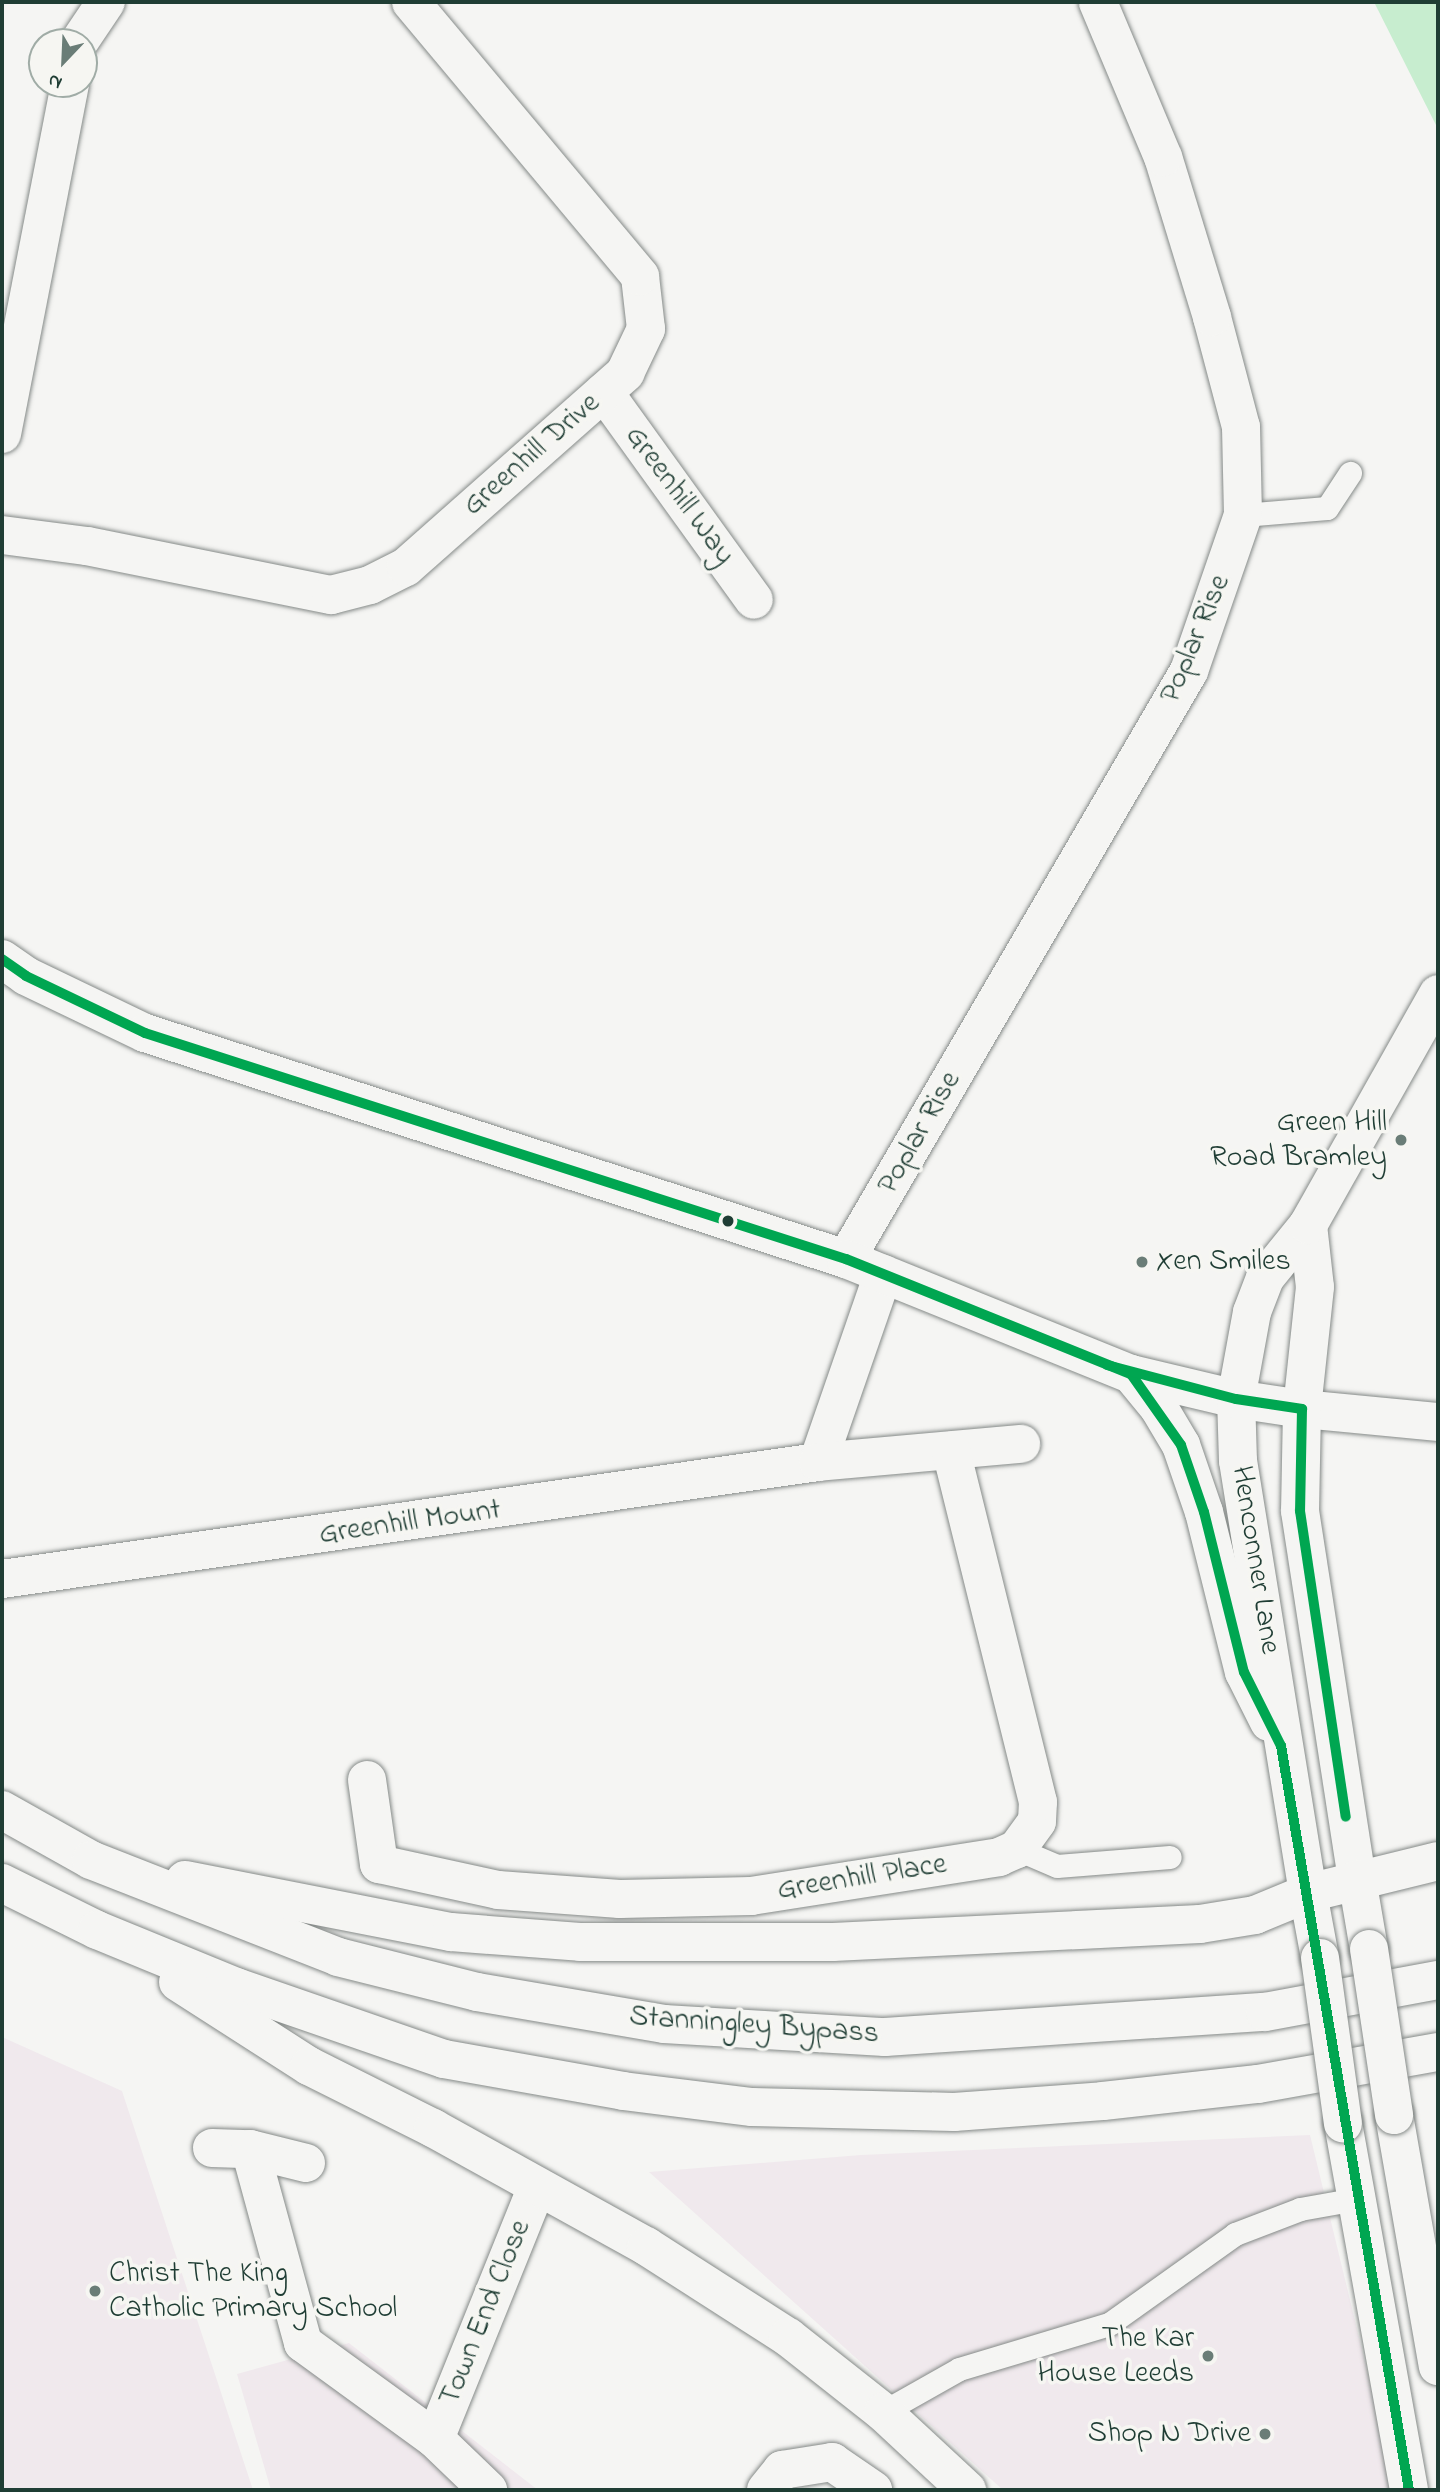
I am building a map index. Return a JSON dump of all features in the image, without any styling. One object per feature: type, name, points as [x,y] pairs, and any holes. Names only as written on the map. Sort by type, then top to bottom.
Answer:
[{"type":"street","points":[[88,28],[106,2]]},
{"type":"street","name":"Greenhill Drive","points":[[2,535],[87,546],[331,595],[370,585],[406,566],[625,373],[646,329],[640,276],[411,2]]},
{"type":"street","name":"Poplar Rise","points":[[846,1259],[1189,671],[1243,515],[1241,427],[1212,317],[1163,157],[1098,2]]},
{"type":"street","points":[[2,434],[67,98]]},
{"type":"street","name":"Greenhill Way","points":[[604,392],[754,600]]},
{"type":"street","points":[[2,959],[26,976],[145,1033],[846,1259],[1131,1374],[1236,1399],[1302,1409],[1438,1422]]},
{"type":"street","name":"Henconner Lane","points":[[1409,2490],[1356,2199],[1320,1958],[1281,1746],[1238,1461],[1236,1399],[1252,1312],[1265,1278],[1308,1225],[1438,994]]},
{"type":"street","name":"Henconner Lane","points":[[1308,1225],[1315,1287],[1302,1409],[1300,1511],[1394,2115],[1430,2263]]},
{"type":"street","points":[[818,1462],[883,1274]]},
{"type":"street","points":[[1131,1374],[1159,1408],[1181,1446],[1204,1512],[1244,1672],[1281,1746]]},
{"type":"street","name":"Greenhill Mount","points":[[2,1579],[34,1578],[818,1462],[1020,1444]]},
{"type":"street","points":[[951,1451],[1038,1802],[1037,1821],[1017,1849]]},
{"type":"street","name":"Greenhill Place","points":[[367,1780],[379,1864],[498,1891],[620,1899],[751,1896],[999,1857],[1017,1849]]},
{"type":"street","points":[[2,1810],[91,1860],[361,1917],[450,1932],[580,1942],[834,1942],[1200,1924],[1255,1916],[1308,1893],[1438,1861]]},
{"type":"street","name":"Stanningley Bypass","points":[[91,1860],[235,1920],[338,1957],[477,1993],[664,2024],[885,2037],[1265,2012],[1438,1980]]},
{"type":"street","points":[[2,1883],[97,1930],[236,1987],[444,2059],[623,2091],[752,2107],[954,2112],[1103,2101],[1258,2084],[1438,2052]]},
{"type":"street","points":[[97,1930],[309,2066],[646,2246],[788,2337],[883,2412],[967,2490]]},
{"type":"street","points":[[212,2148],[250,2149],[306,2162]]},
{"type":"street","name":"Town End Close","points":[[250,2149],[303,2343],[435,2440],[481,2487]]},
{"type":"street","name":"Town End Close","points":[[435,2440],[537,2187]]},
{"type":"street","points":[[1430,2263],[1438,2366]]},
{"type":"street","points":[[766,2490],[782,2470],[832,2462],[873,2490]]},
{"type":"lane","points":[[1243,515],[1327,508],[1350,474]]},
{"type":"lane","points":[[1017,1849],[1057,1866],[1170,1857]]},
{"type":"lane","points":[[883,2412],[959,2369],[1109,2324],[1236,2234],[1300,2209],[1356,2199]]},
{"type":"shaded area","name":"Christ The King Catholic Primary School","points":[[2,2037],[122,2091],[253,2490],[2,2490]]},
{"type":"shaded area","points":[[1310,2135],[1396,2490],[1003,2490],[649,2172],[861,2155]]},
{"type":"shaded area","points":[[349,2343],[538,2490],[271,2490],[237,2374]]},
{"type":"green space","points":[[1374,2],[1438,2],[1438,129]]},
{"type":"transit line","points":[[2,959],[26,976],[145,1033],[846,1259],[1131,1374],[1181,1445],[1204,1512],[1244,1672],[1281,1746],[1409,2490]]},
{"type":"transit line","points":[[1107,1365],[1236,1399],[1302,1409],[1300,1511],[1346,1817]]},
{"type":"place","name":"Green Hill Road Bramley","points":[[1401,1140]]},
{"type":"place","name":"Xen Smiles","points":[[1142,1262]]},
{"type":"place","name":"Christ The King Catholic Primary School","points":[[95,2291]]},
{"type":"place","name":"The Kar House Leeds","points":[[1208,2356]]},
{"type":"place","name":"Shop N Drive","points":[[1265,2434]]}]
